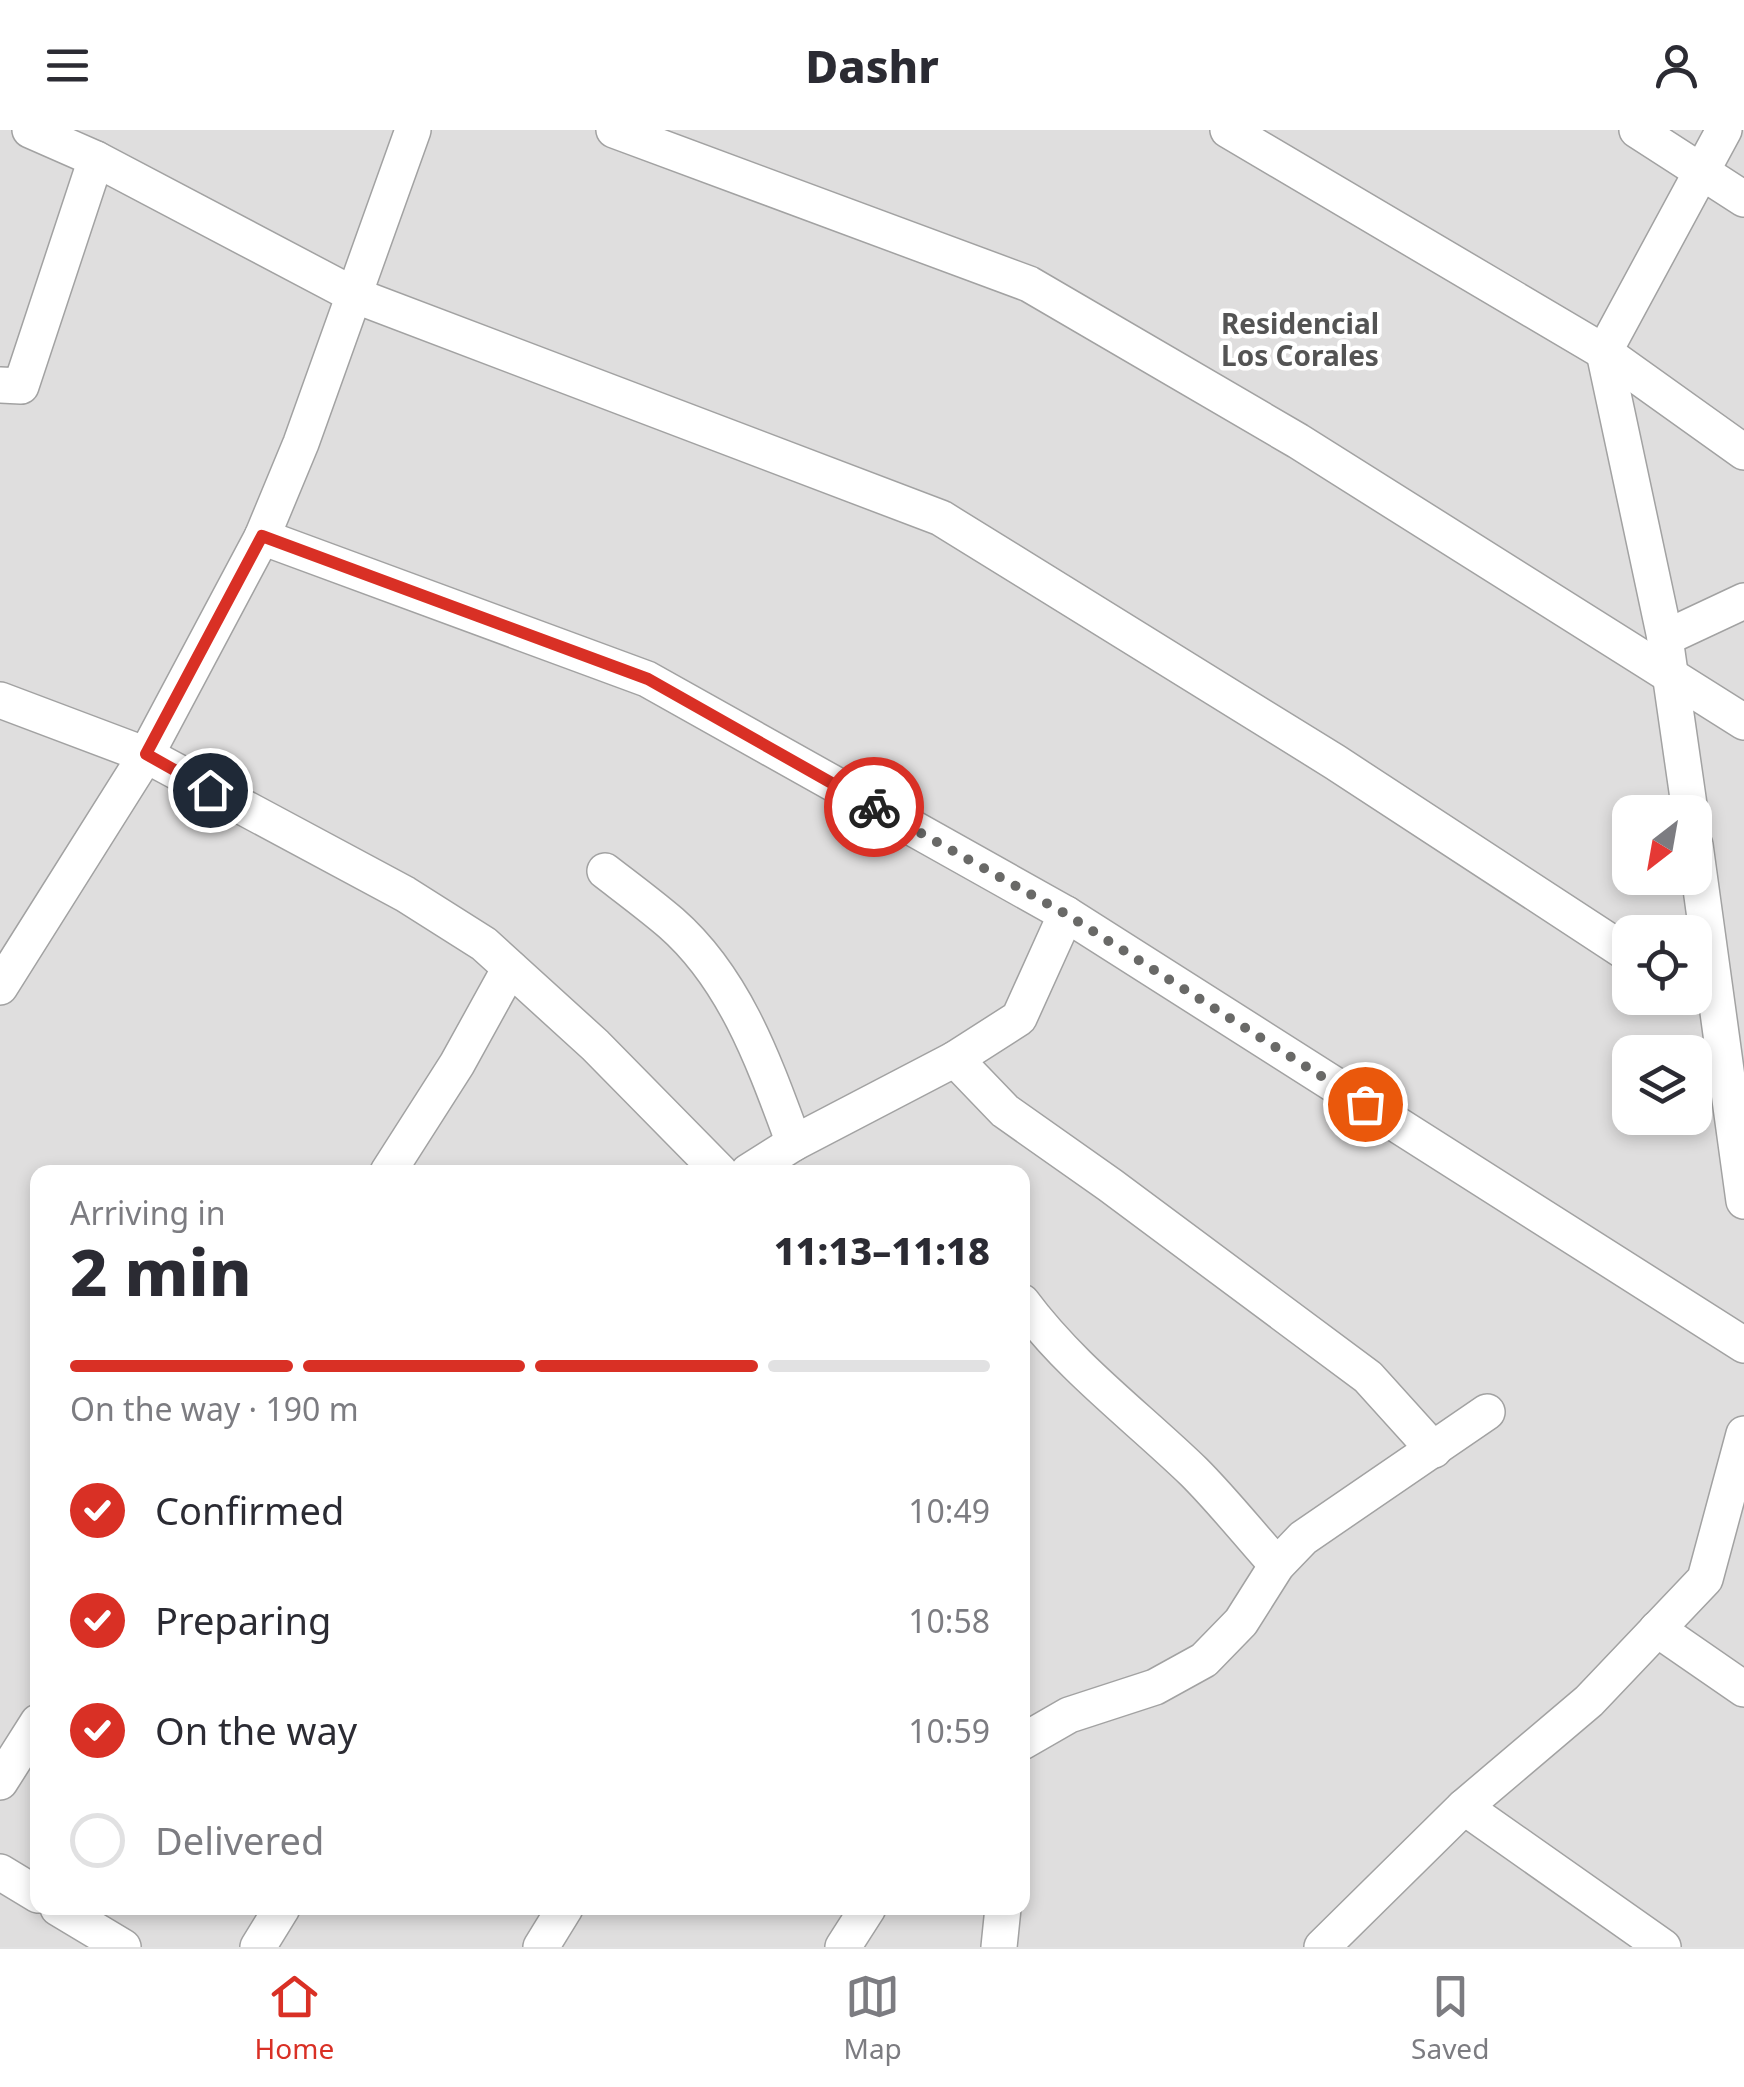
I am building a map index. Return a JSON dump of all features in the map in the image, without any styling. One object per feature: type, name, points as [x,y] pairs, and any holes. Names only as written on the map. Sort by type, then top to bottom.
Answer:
[{"type":"street","points":[[30,130],[96,159],[354,296],[942,518],[1335,762],[1612,943]]},
{"type":"street","points":[[0,987],[10,946],[146,754],[262,536],[302,443],[413,130]]},
{"type":"street","points":[[614,130],[1029,284],[1298,441],[1744,722]]},
{"type":"street","points":[[1228,130],[1604,352],[1744,452]]},
{"type":"street","points":[[1637,130],[1744,199]]},
{"type":"street","points":[[1688,795],[1664,638],[1604,352],[1724,130]]},
{"type":"street","points":[[0,385],[21,386],[96,159]]},
{"type":"street","points":[[262,536],[648,679],[1066,914],[1744,1345]]},
{"type":"street","points":[[1664,638],[1744,602]]},
{"type":"street","points":[[0,700],[146,754],[405,894],[484,944],[595,1045],[713,1165]]},
{"type":"street","points":[[604,871],[674,926],[724,984],[761,1055],[794,1144]]},
{"type":"street","points":[[1702,895],[1744,1200]]},
{"type":"street","points":[[760,1165],[955,1058],[1019,1018],[1066,914]]},
{"type":"street","points":[[392,1165],[457,1064],[510,968]]},
{"type":"street","points":[[955,1058],[1005,1111],[1368,1378],[1434,1450]]},
{"type":"street","points":[[1030,1313],[1195,1473],[1277,1565]]},
{"type":"street","points":[[1030,1737],[1068,1714],[1155,1687],[1204,1660],[1241,1622],[1277,1565],[1303,1538],[1487,1412]]},
{"type":"street","points":[[1322,1947],[1464,1806],[1589,1701],[1705,1579],[1744,1434]]},
{"type":"street","points":[[1657,1629],[1744,1689]]},
{"type":"street","points":[[0,1782],[30,1735]]},
{"type":"street","points":[[1464,1806],[1663,1947]]},
{"type":"street","points":[[0,1872],[30,1890]]},
{"type":"street","points":[[69,1915],[122,1947]]},
{"type":"street","points":[[258,1947],[278,1915]]},
{"type":"street","points":[[541,1947],[562,1915]]},
{"type":"street","points":[[843,1947],[864,1915]]},
{"type":"street","points":[[999,1947],[1002,1915]]},
{"type":"shaded area","points":[[0,130],[1744,130],[1744,1947],[0,1947]]},
{"type":"way so far","points":[[874,807],[1066,914],[1365,1104]]},
{"type":"district","name":"Residencial Los Corales","points":[[1300,340]]},
{"type":"route","points":[[210,790],[146,754],[262,536],[648,679],[874,807]]}]
